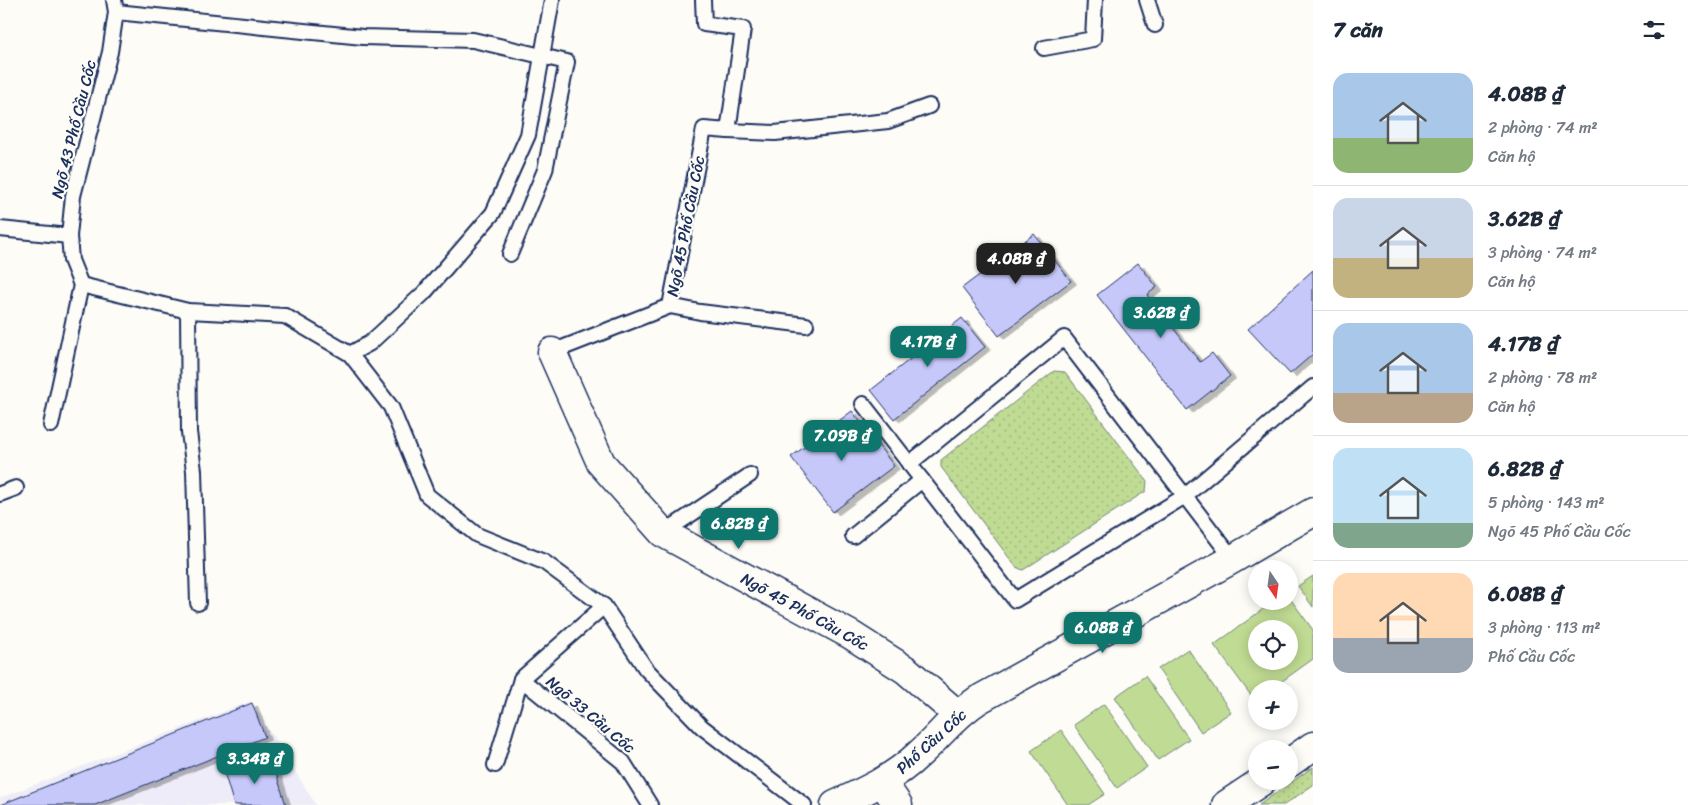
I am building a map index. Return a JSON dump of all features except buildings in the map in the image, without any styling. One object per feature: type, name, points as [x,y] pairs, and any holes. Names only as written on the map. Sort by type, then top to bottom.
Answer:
[{"type":"street","name":"Ngõ 45 Phố Cầu Cốc","points":[[552,352],[601,463],[663,533],[852,635],[906,670],[957,714]]},
{"type":"street","name":"Phố Cầu Cốc","points":[[835,805],[883,783],[918,755],[957,714],[1044,662],[1233,559],[1313,512]]},
{"type":"street","points":[[1298,757],[1313,746]]},
{"type":"street","points":[[883,783],[898,805]]},
{"type":"street","points":[[1226,805],[1248,790]]},
{"type":"lane","points":[[350,354],[370,343],[424,293],[493,213],[528,135],[544,55],[552,0]]},
{"type":"lane","points":[[703,0],[704,24],[743,29],[728,131],[775,133],[888,121],[929,106]]},
{"type":"lane","points":[[1044,48],[1093,39],[1095,0]]},
{"type":"lane","points":[[1147,0],[1155,25]]},
{"type":"lane","points":[[115,6],[363,37],[473,40],[544,55],[567,62],[545,170],[510,254]]},
{"type":"lane","name":"Ngõ 43 Phố Cầu Cốc","points":[[81,285],[72,260],[69,236],[73,196],[110,52],[115,6]]},
{"type":"lane","name":"Ngõ 45 Phố Cầu Cốc","points":[[552,352],[670,306],[704,129],[728,131]]},
{"type":"lane","points":[[0,229],[69,236]]},
{"type":"lane","points":[[51,425],[81,285],[188,311],[285,316],[350,354],[391,406],[427,495],[477,535],[544,562],[604,606],[646,669],[702,727],[804,805]]},
{"type":"lane","points":[[670,306],[700,312],[806,325]]},
{"type":"lane","points":[[188,311],[188,432],[194,470],[198,603]]},
{"type":"lane","points":[[909,464],[1064,338],[1233,559]]},
{"type":"lane","points":[[863,404],[1015,600],[1185,496],[1313,387]]},
{"type":"lane","points":[[663,533],[750,475]]},
{"type":"lane","points":[[853,536],[922,480]]},
{"type":"lane","points":[[0,494],[16,488]]},
{"type":"lane","points":[[494,765],[521,678],[604,606]]},
{"type":"lane","name":"Ngõ 33 Cầu Cốc","points":[[521,678],[623,762],[650,805]]},
{"type":"shaded area","points":[[251,701],[316,805],[0,805],[0,798]]},
{"type":"green space","points":[[1054,371],[1065,372],[1147,481],[1146,491],[1023,570],[1016,567],[941,467],[941,460]]},
{"type":"green space","points":[[1313,576],[1313,607],[1298,586]]},
{"type":"green space","points":[[1298,609],[1313,630],[1313,659],[1298,670],[1298,620],[1248,620],[1262,610]]},
{"type":"green space","points":[[1248,620],[1248,670],[1298,670],[1284,680],[1248,680],[1248,691],[1214,645]]},
{"type":"green space","points":[[1188,649],[1231,712],[1201,732],[1158,669]]},
{"type":"green space","points":[[1145,676],[1189,739],[1158,760],[1115,697]]},
{"type":"green space","points":[[1104,704],[1147,767],[1117,788],[1074,725]]},
{"type":"green space","points":[[1061,730],[1105,794],[1088,805],[1068,805],[1031,751]]},
{"type":"green space","points":[[1313,767],[1313,785],[1284,805],[1259,805],[1280,790],[1298,790],[1298,778]]}]
